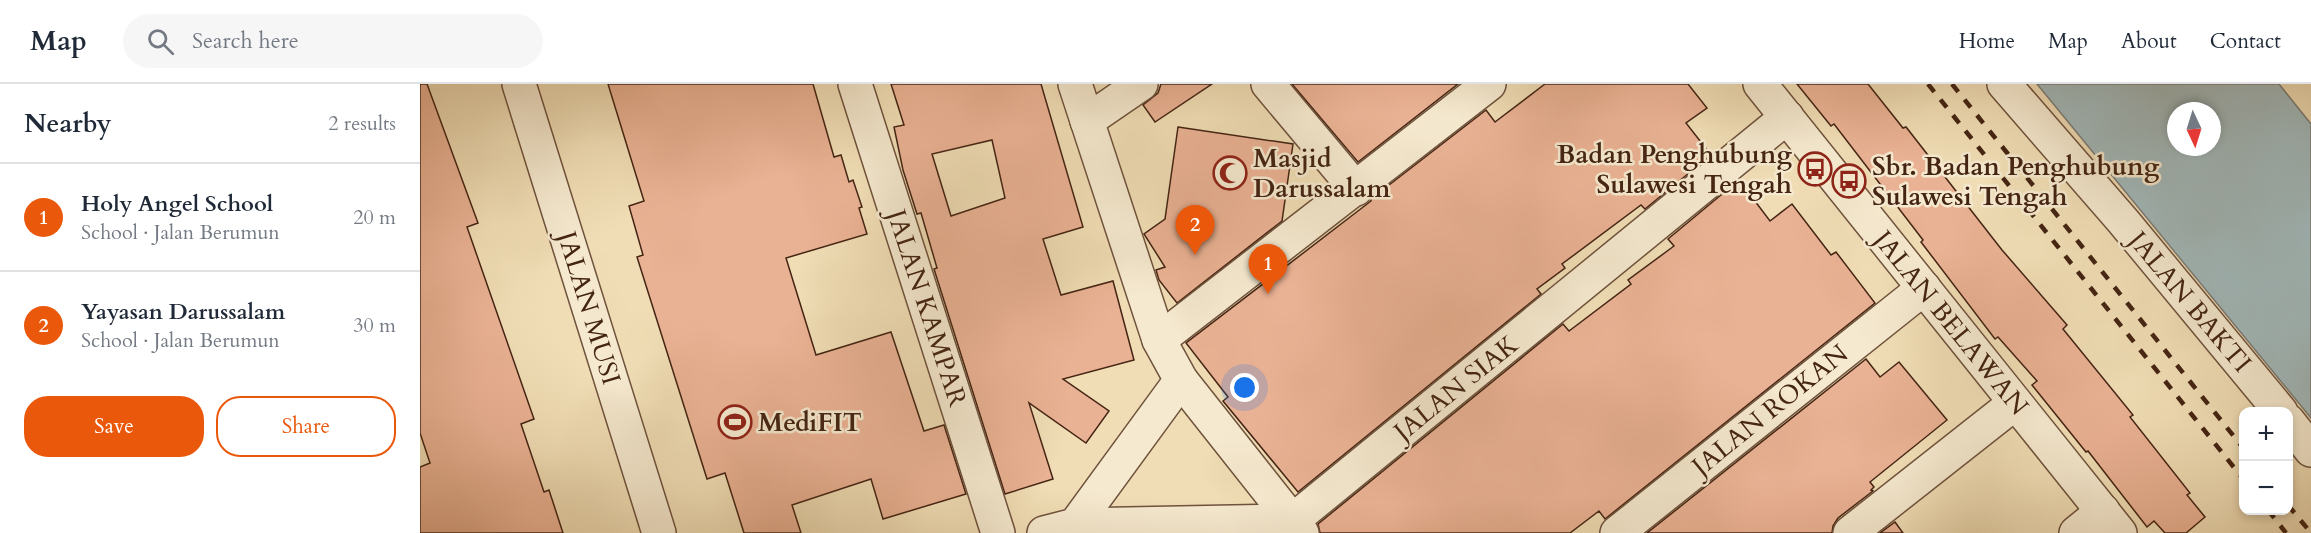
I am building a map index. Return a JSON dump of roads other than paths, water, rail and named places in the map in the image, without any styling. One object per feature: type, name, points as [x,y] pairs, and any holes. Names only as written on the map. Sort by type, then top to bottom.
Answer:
[{"type":"street","name":"JALAN MUSI","points":[[519,84],[659,533]]},
{"type":"street","name":"JALAN KAMPAR","points":[[855,84],[998,533]]},
{"type":"street","points":[[1075,84],[1159,340],[1181,380],[1297,527]]},
{"type":"street","points":[[1087,121],[1141,84]]},
{"type":"street","points":[[1268,84],[1356,189]]},
{"type":"street","points":[[1159,340],[1489,84]]},
{"type":"street","name":"JALAN BELAWAN","points":[[1760,84],[2112,522]]},
{"type":"street","name":"JALAN BAKTI","points":[[2004,84],[2123,221],[2278,407]]},
{"type":"street","name":"JALAN SIAK","points":[[1297,527],[1787,117]]},
{"type":"street","name":"JALAN ROKAN","points":[[1617,533],[1924,288]]},
{"type":"street","points":[[1076,525],[1181,380]]},
{"type":"street","points":[[1850,533],[2015,403]]},
{"type":"street","points":[[2293,426],[2311,450]]},
{"type":"street","points":[[2076,533],[2112,522]]},
{"type":"street","points":[[1044,533],[1076,525],[1297,527]]},
{"type":"water","points":[[2037,84],[2279,84],[2311,124],[2311,418]]},
{"type":"railway","points":[[1928,84],[2239,474]]},
{"type":"railway","points":[[1952,84],[2239,443]]},
{"type":"railway","points":[[2293,511],[2311,533]]},
{"type":"railway","points":[[2272,515],[2286,533]]},
{"type":"place","name":"Badan Penghubung Sulawesi Tengah","points":[[1815,169]]},
{"type":"place","name":"Masjid Darussalam","points":[[1230,173]]},
{"type":"place","name":"Sbr. Badan Penghubung Sulawesi Tengah","points":[[1849,181]]},
{"type":"place","name":"Yayasan Darussalam","points":[[1195,255]]},
{"type":"place","name":"Holy Angel School","points":[[1268,294]]},
{"type":"place","name":"MediFIT","points":[[735,422]]}]
